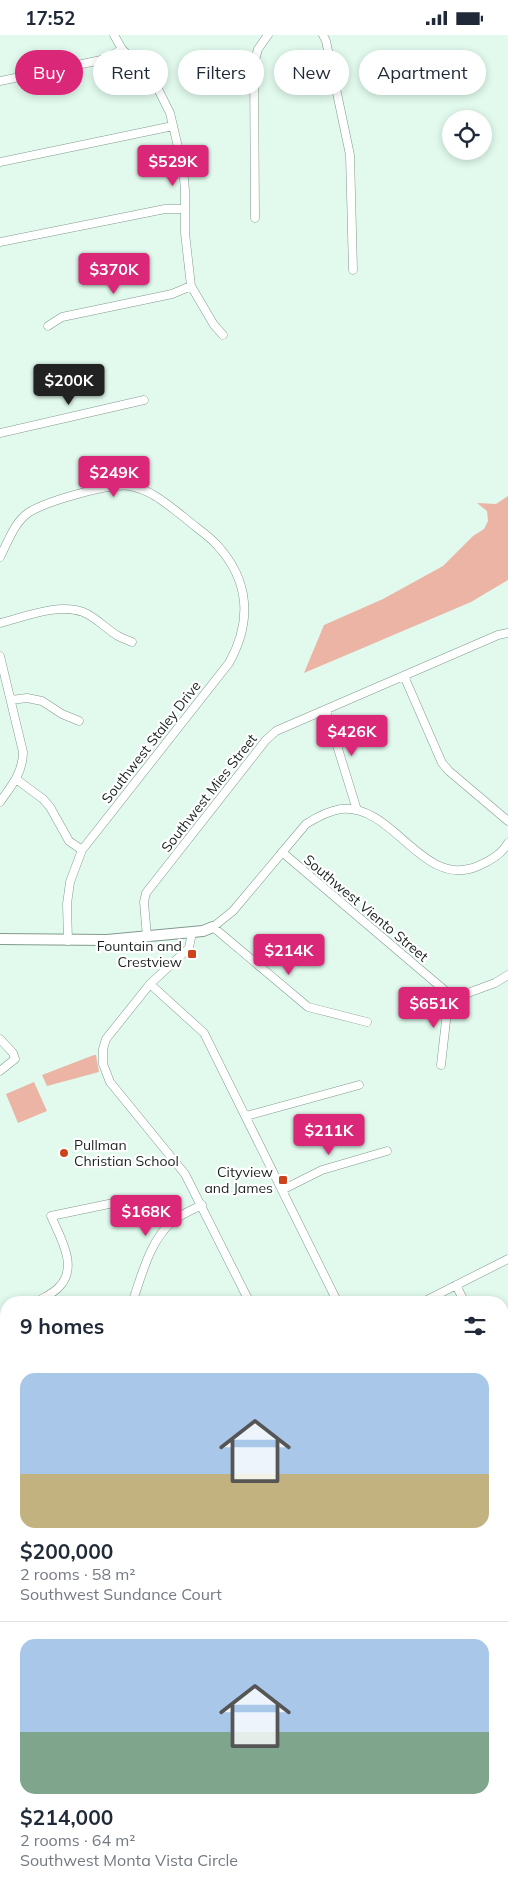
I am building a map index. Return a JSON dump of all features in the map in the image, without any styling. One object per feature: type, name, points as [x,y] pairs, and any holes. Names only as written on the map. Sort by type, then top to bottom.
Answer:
[{"type":"street","points":[[114,35],[122,49],[155,83],[170,113],[183,168],[185,233],[191,286],[214,325],[223,335]]},
{"type":"street","points":[[255,218],[254,64],[258,49],[268,35]]},
{"type":"street","points":[[323,35],[326,41],[350,155],[353,270]]},
{"type":"street","points":[[0,81],[106,59],[122,49]]},
{"type":"street","points":[[0,162],[173,126]]},
{"type":"street","points":[[0,242],[165,209],[184,209]]},
{"type":"street","points":[[48,325],[62,317],[172,294],[191,286]]},
{"type":"street","points":[[0,433],[144,400]]},
{"type":"street","name":"Southwest Staley Drive","points":[[0,557],[16,526],[28,514],[46,505],[107,487],[128,486],[148,491],[216,544],[228,560],[237,577],[243,595],[245,613],[242,632],[237,648],[229,663],[82,851],[70,882],[67,904],[68,941]]},
{"type":"street","points":[[0,623],[53,610],[68,609],[83,612],[117,635],[132,642]]},
{"type":"street","name":"Southwest Mies Street","points":[[147,937],[144,902],[146,893],[266,740],[276,731],[498,635],[508,633]]},
{"type":"street","points":[[0,656],[23,752],[21,770],[0,802]]},
{"type":"street","points":[[404,676],[442,763],[508,821]]},
{"type":"street","points":[[11,700],[27,698],[42,701],[62,714],[79,721]]},
{"type":"street","points":[[326,710],[357,810]]},
{"type":"street","points":[[16,779],[43,799],[50,807],[69,841],[82,851]]},
{"type":"street","points":[[0,939],[68,941],[147,937],[202,931],[213,927],[233,911],[306,824],[322,814],[341,809],[357,810],[375,818],[434,865],[452,870],[472,869],[491,861],[508,843]]},
{"type":"street","name":"Southwest Viento Street","points":[[282,852],[449,994]]},
{"type":"street","points":[[213,927],[308,1007],[367,1022]]},
{"type":"street","points":[[192,932],[189,949],[150,984],[106,1039],[102,1049],[103,1064],[110,1082],[185,1174],[247,1296]]},
{"type":"street","points":[[441,1065],[449,994],[457,997],[495,983],[508,975]]},
{"type":"street","points":[[150,984],[204,1033],[335,1296]]},
{"type":"street","points":[[0,1039],[13,1053],[14,1059],[13,1062],[0,1071]]},
{"type":"street","points":[[246,1116],[358,1085]]},
{"type":"street","points":[[282,1190],[322,1170],[387,1151]]},
{"type":"street","points":[[46,1296],[58,1288],[66,1277],[67,1252],[51,1216],[128,1200],[133,1202]]},
{"type":"street","points":[[135,1296],[162,1232],[174,1220],[202,1205]]},
{"type":"street","points":[[435,1296],[508,1259]]},
{"type":"street","points":[[456,1285],[462,1296]]},
{"type":"green space","points":[[508,496],[508,580],[471,602],[304,673],[324,625],[383,599],[443,566],[473,536],[484,529],[488,521],[487,511],[477,503],[496,504]]},
{"type":"green space","points":[[96,1055],[99,1072],[47,1086],[42,1075]]},
{"type":"green space","points":[[34,1082],[47,1111],[18,1123],[6,1094]]},
{"type":"place","name":"Fountain and Crestview","points":[[192,954]]},
{"type":"place","name":"Pullman Christian School","points":[[64,1153]]},
{"type":"place","name":"Cityview and James","points":[[283,1180]]}]
